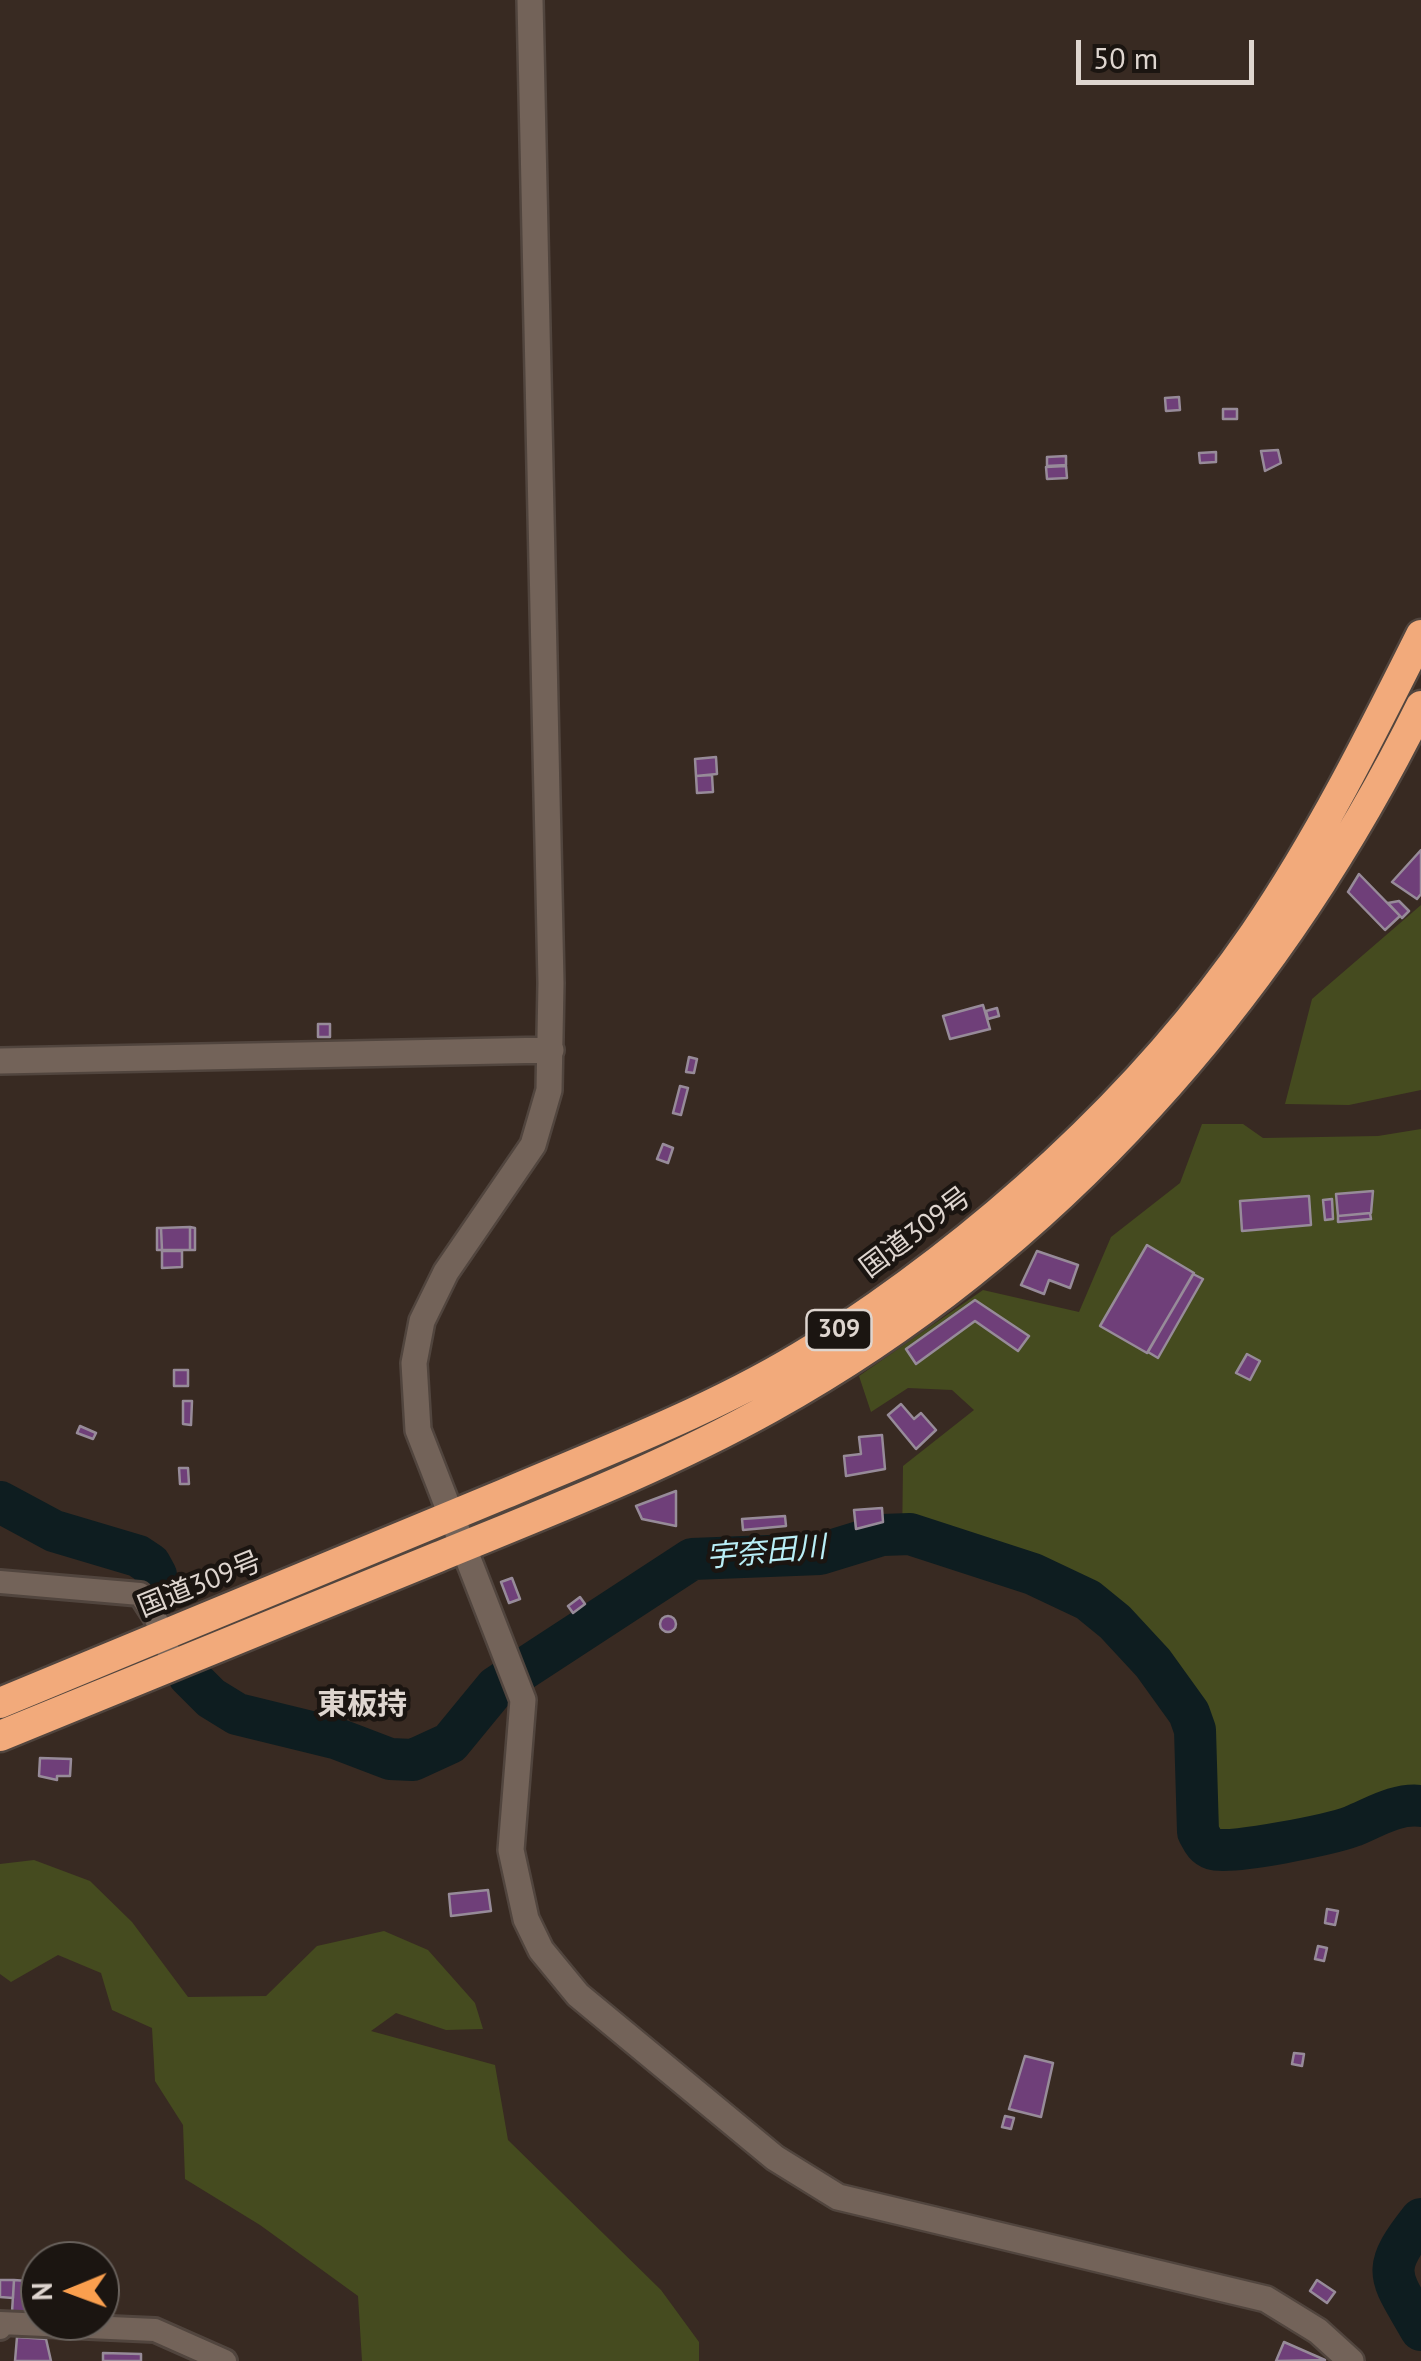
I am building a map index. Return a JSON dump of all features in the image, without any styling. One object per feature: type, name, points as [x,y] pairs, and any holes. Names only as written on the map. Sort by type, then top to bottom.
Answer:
[{"type":"highway","name":"国道309号","points":[[0,1703],[658,1429],[812,1350],[919,1274],[1016,1196],[1154,1058],[1254,934],[1346,784],[1421,635]]},
{"type":"highway","name":"309","points":[[0,1736],[649,1469],[771,1408],[990,1258],[1131,1128],[1225,1021],[1307,907],[1421,706]]},
{"type":"street","points":[[530,0],[549,1090],[533,1145],[446,1272],[417,1343],[418,1430],[523,1700],[511,1850],[526,1920],[542,1950],[578,1995],[775,2158],[838,2197],[867,2207],[1266,2299],[1318,2331],[1351,2361]]},
{"type":"street","points":[[0,1061],[551,1050]]},
{"type":"street","points":[[0,1582],[130,1590],[146,1601],[174,1665]]},
{"type":"street","points":[[0,2328],[0,2323],[154,2330],[224,2361]]},
{"type":"green space","points":[[1421,905],[1421,1090],[1349,1105],[1285,1104],[1312,999]]},
{"type":"green space","points":[[1202,1124],[1243,1124],[1263,1138],[1378,1136],[1421,1129],[1421,1798],[1373,1799],[1262,1844],[1224,1852],[1192,1831],[1185,1727],[1122,1634],[1079,1595],[968,1556],[902,1545],[903,1466],[974,1410],[952,1390],[908,1388],[871,1412],[859,1376],[983,1290],[1079,1312],[1111,1237],[1180,1183]]},
{"type":"green space","points":[[34,1860],[90,1881],[132,1922],[188,1997],[266,1996],[317,1946],[384,1931],[428,1950],[475,2003],[483,2029],[446,2030],[396,2013],[371,2031],[495,2065],[508,2140],[661,2290],[699,2342],[699,2361],[362,2361],[358,2296],[260,2225],[185,2179],[183,2125],[155,2081],[152,2028],[112,2010],[101,1973],[58,1955],[11,1982],[0,1974],[0,1864]]},
{"type":"building","points":[[1179,397],[1180,410],[1166,411],[1165,398]]},
{"type":"building","points":[[1223,409],[1237,409],[1237,419],[1223,419]]},
{"type":"building","points":[[1278,450],[1281,463],[1265,471],[1261,451]]},
{"type":"building","points":[[1216,452],[1216,462],[1200,463],[1199,453]]},
{"type":"building","points":[[1066,456],[1066,465],[1047,466],[1047,457]]},
{"type":"building","points":[[1066,466],[1067,478],[1047,479],[1046,467]]},
{"type":"building","points":[[716,757],[717,774],[696,776],[695,759]]},
{"type":"building","points":[[712,775],[713,792],[697,793],[696,776]]},
{"type":"building","points":[[1421,850],[1421,894],[1417,899],[1392,882]]},
{"type":"building","points":[[1359,874],[1400,916],[1385,930],[1348,892]]},
{"type":"building","points":[[1399,901],[1409,911],[1402,918],[1388,903]]},
{"type":"building","points":[[983,1005],[990,1029],[950,1039],[943,1016]]},
{"type":"building","points":[[997,1008],[999,1016],[988,1019],[986,1011]]},
{"type":"building","points":[[318,1024],[330,1024],[330,1037],[318,1037]]},
{"type":"building","points":[[689,1057],[697,1059],[694,1073],[686,1072]]},
{"type":"building","points":[[680,1086],[688,1088],[681,1115],[673,1113]]},
{"type":"building","points":[[663,1144],[673,1148],[668,1163],[657,1159]]},
{"type":"building","points":[[1373,1191],[1371,1213],[1338,1216],[1336,1194]]},
{"type":"building","points":[[1309,1196],[1311,1225],[1242,1231],[1240,1201]]},
{"type":"building","points":[[1332,1199],[1333,1219],[1325,1220],[1323,1200]]},
{"type":"building","points":[[1370,1213],[1371,1219],[1338,1222],[1338,1216]]},
{"type":"building","points":[[190,1227],[190,1250],[162,1250],[161,1228]]},
{"type":"building","points":[[190,1227],[195,1228],[195,1250],[190,1250]]},
{"type":"building","points":[[157,1228],[161,1228],[162,1250],[157,1250]]},
{"type":"building","points":[[1147,1245],[1194,1273],[1147,1353],[1100,1326]]},
{"type":"building","points":[[162,1251],[182,1251],[182,1267],[162,1268]]},
{"type":"building","points":[[1037,1251],[1078,1265],[1070,1288],[1049,1280],[1044,1294],[1021,1285]]},
{"type":"building","points":[[1193,1274],[1203,1279],[1158,1358],[1148,1352]]},
{"type":"building","points":[[975,1300],[1029,1336],[1018,1351],[975,1321],[916,1364],[906,1349]]},
{"type":"building","points":[[1247,1354],[1260,1361],[1250,1380],[1236,1373]]},
{"type":"building","points":[[174,1370],[188,1370],[188,1386],[174,1386]]},
{"type":"building","points":[[183,1401],[192,1401],[191,1425],[183,1424]]},
{"type":"building","points":[[901,1404],[914,1419],[921,1413],[936,1430],[916,1449],[888,1415]]},
{"type":"building","points":[[80,1426],[96,1433],[93,1439],[77,1433]]},
{"type":"building","points":[[882,1435],[885,1469],[846,1476],[844,1456],[861,1454],[859,1437]]},
{"type":"building","points":[[179,1468],[188,1468],[189,1484],[180,1484]]},
{"type":"building","points":[[676,1491],[676,1526],[642,1519],[636,1506]]},
{"type":"building","points":[[882,1508],[883,1522],[856,1529],[854,1510]]},
{"type":"building","points":[[785,1516],[786,1526],[743,1530],[742,1519]]},
{"type":"building","points":[[512,1578],[520,1599],[509,1603],[501,1582]]},
{"type":"building","points":[[580,1597],[585,1604],[573,1613],[568,1606]]},
{"type":"building","points":[[668,1616],[676,1624],[668,1632],[660,1624]]},
{"type":"building","points":[[40,1758],[71,1759],[70,1776],[57,1776],[57,1780],[39,1776]]},
{"type":"building","points":[[488,1890],[491,1911],[451,1916],[449,1894]]},
{"type":"building","points":[[1327,1909],[1338,1911],[1335,1925],[1325,1923]]},
{"type":"building","points":[[1318,1946],[1327,1948],[1324,1961],[1315,1959]]},
{"type":"building","points":[[1294,2053],[1304,2054],[1302,2066],[1292,2064]]},
{"type":"building","points":[[1025,2056],[1053,2063],[1041,2117],[1009,2109]]},
{"type":"building","points":[[1005,2116],[1014,2118],[1011,2129],[1002,2127]]},
{"type":"building","points":[[0,2280],[14,2280],[13,2298],[0,2297]]},
{"type":"building","points":[[14,2280],[20,2280],[20,2313],[12,2312]]},
{"type":"building","points":[[1317,2280],[1335,2292],[1327,2303],[1310,2291]]},
{"type":"building","points":[[17,2337],[20,2341],[46,2341],[51,2361],[15,2361]]},
{"type":"building","points":[[1284,2342],[1325,2360],[1276,2361]]},
{"type":"building","points":[[103,2353],[141,2354],[141,2361],[103,2361]]},
{"type":"waterway","name":"宇奈田川","points":[[0,1502],[54,1531],[138,1556],[150,1564],[156,1575]]},
{"type":"waterway","name":"宇奈田川","points":[[189,1676],[211,1698],[237,1714],[335,1738],[390,1759],[413,1760],[450,1743],[496,1687],[692,1559],[820,1554],[882,1535],[910,1534],[1033,1574],[1088,1600],[1115,1622],[1153,1663],[1189,1713],[1195,1730],[1198,1832],[1210,1848],[1240,1849],[1304,1838],[1353,1826],[1395,1809],[1421,1806]]},
{"type":"waterway","name":"宇奈田川","points":[[1421,2219],[1394,2263],[1396,2285],[1421,2330]]},
{"type":"district","name":"東板持","points":[[362,1705]]}]
